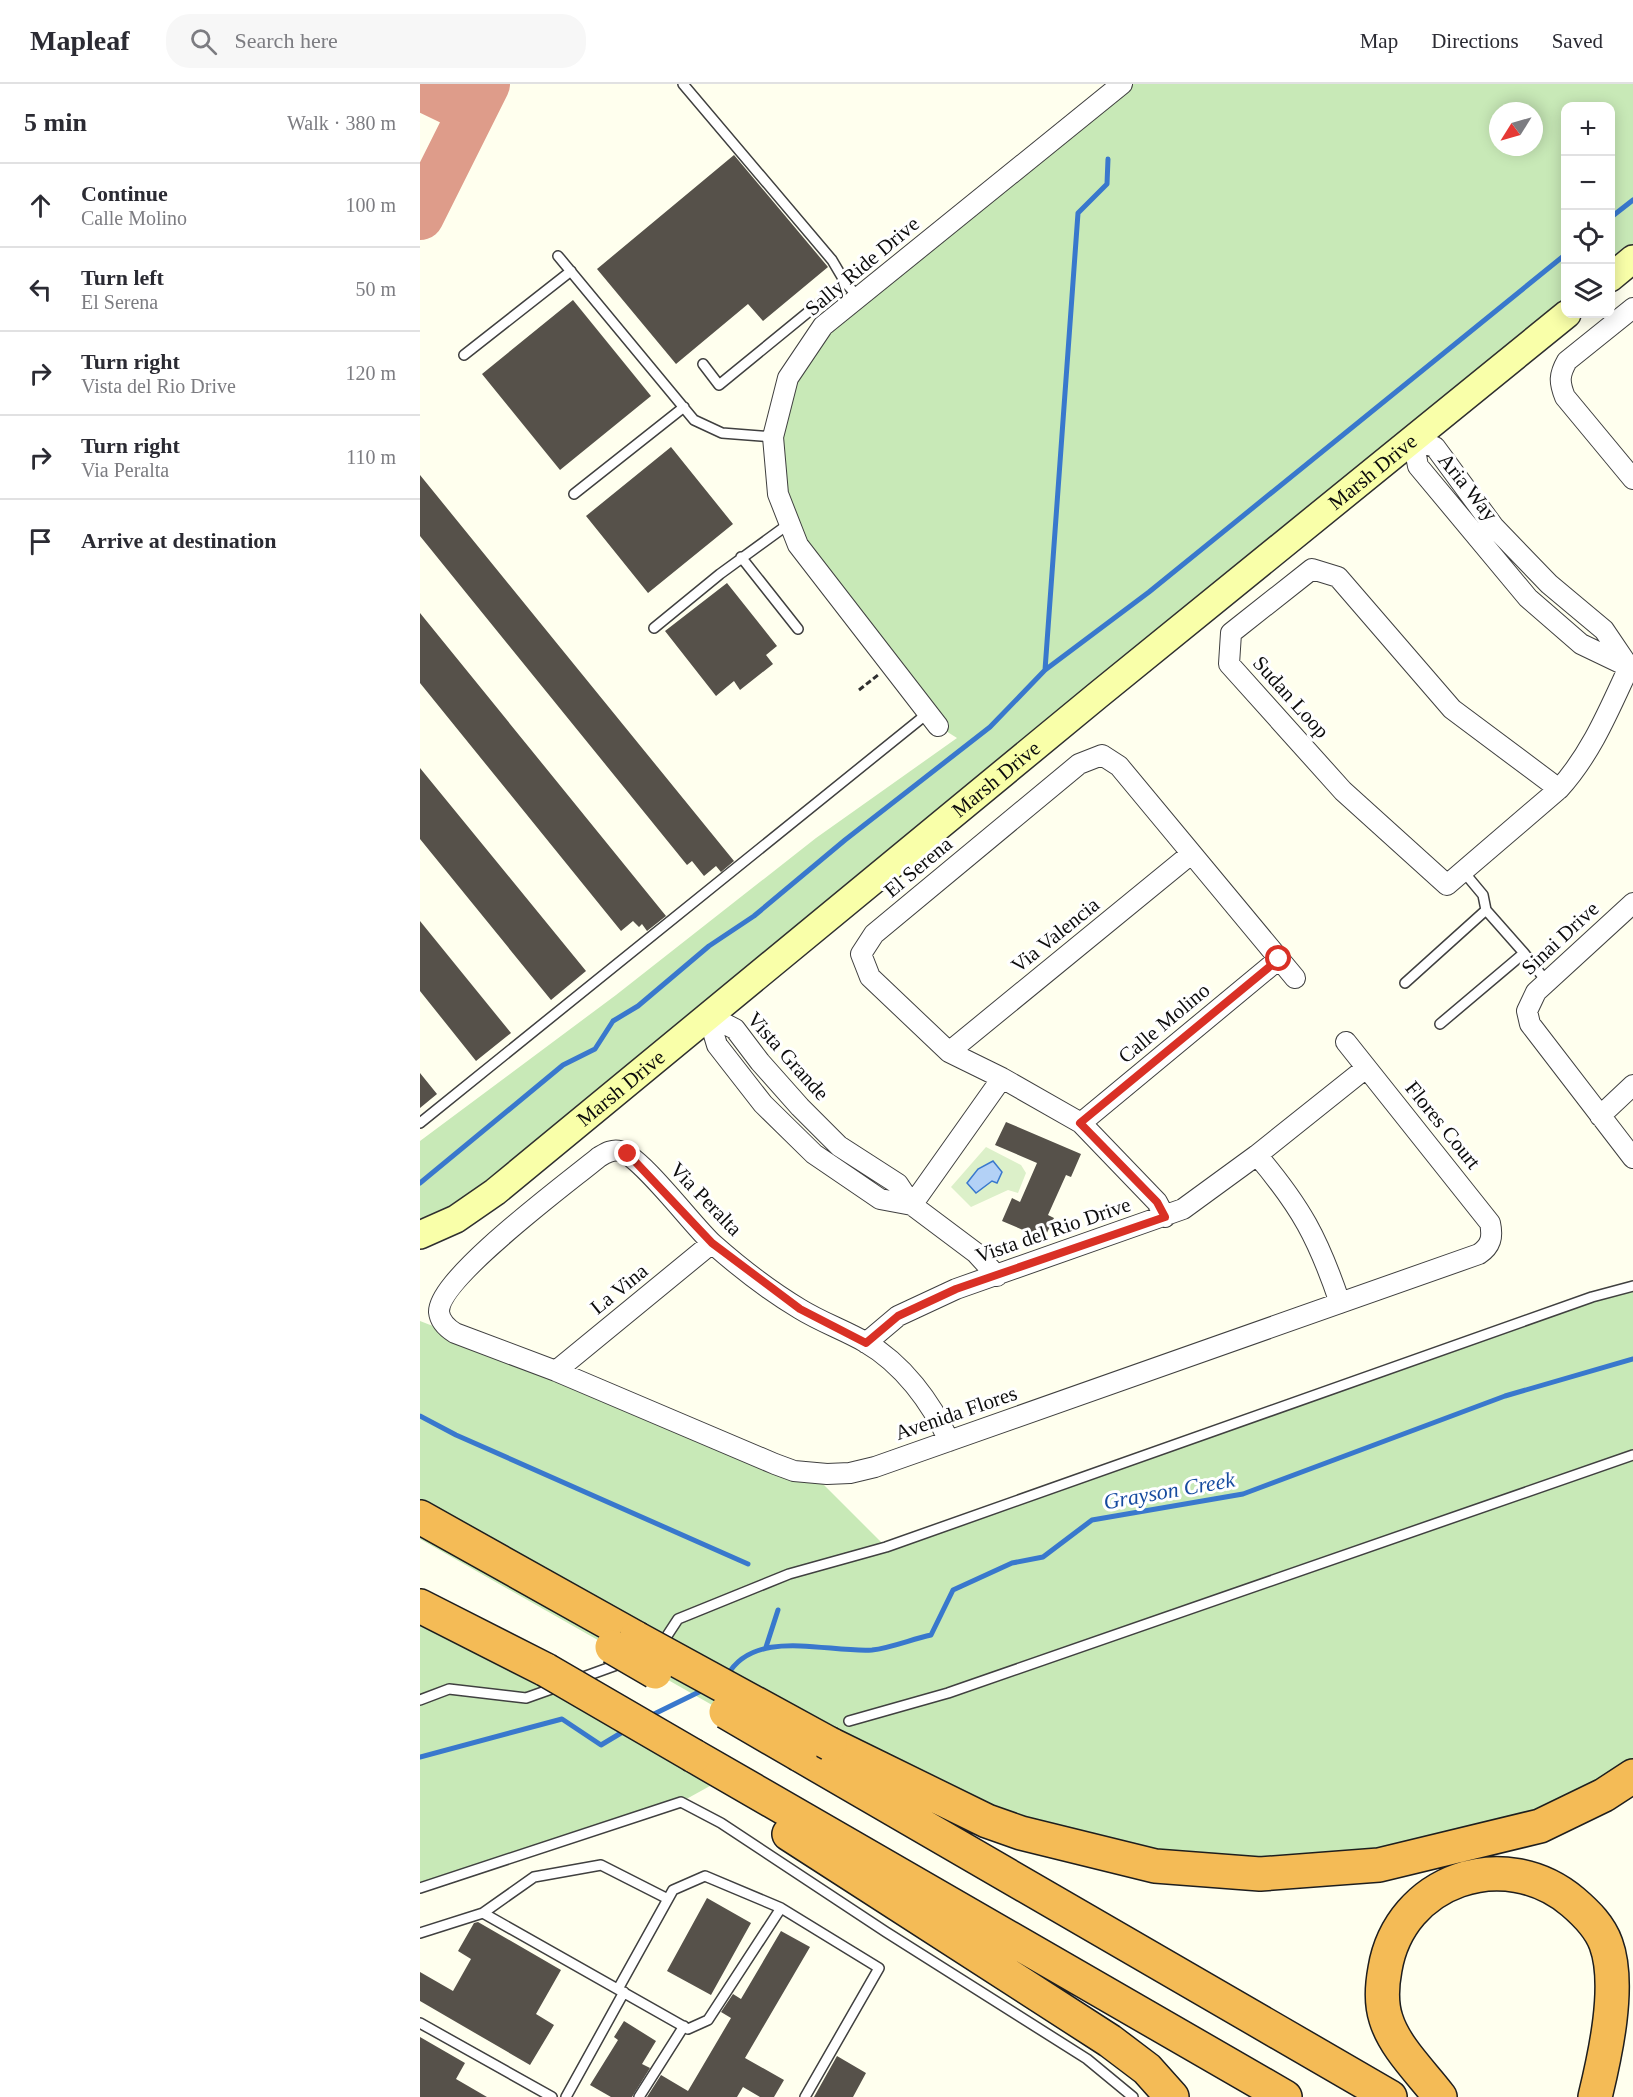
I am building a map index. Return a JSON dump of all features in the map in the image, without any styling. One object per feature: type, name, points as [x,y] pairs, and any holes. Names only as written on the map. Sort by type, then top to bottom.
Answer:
[{"type":"highway","points":[[420,1517],[800,1755],[1390,2097]]},
{"type":"highway","points":[[420,1539],[624,1643],[839,1732],[987,1821],[1022,1833],[1155,1866],[1260,1874],[1379,1865],[1540,1826],[1604,1795],[1633,1776]]},
{"type":"highway","points":[[420,1606],[546,1670],[694,1756],[727,1781],[1285,2097]]},
{"type":"highway","points":[[727,1781],[734,1798],[948,1939],[1110,2041],[1147,2069],[1172,2097]]},
{"type":"highway","points":[[1440,2097],[1405,2054],[1386,2019],[1382,1986],[1389,1945],[1408,1914],[1433,1892],[1462,1878],[1490,1874],[1522,1876],[1558,1889],[1590,1916],[1606,1945],[1612,1984],[1603,2064],[1595,2097]]},
{"type":"highway","points":[[1603,2064],[1633,1987]]},
{"type":"street","name":"Sally Ride Drive","points":[[933,719],[798,545],[778,494],[773,437],[788,378],[823,327],[1122,84]]},
{"type":"street","points":[[1615,275],[1633,260]]},
{"type":"street","points":[[1633,308],[1567,361],[1561,371],[1560,383],[1565,397],[1633,479]]},
{"type":"street","name":"Marsh Drive","points":[[420,1235],[456,1219],[495,1192],[708,1015],[1562,318]]},
{"type":"street","name":"Aria Way","points":[[1413,440],[1418,466],[1528,598],[1581,644],[1631,668]]},
{"type":"street","name":"Sudan Loop","points":[[1559,789],[1452,709],[1338,577],[1312,569],[1231,633],[1229,664],[1342,791],[1448,885],[1559,789],[1575,771],[1631,668]]},
{"type":"street","name":"El Serena","points":[[1165,1217],[1157,1202],[1080,1123],[1002,1078],[949,1052],[870,977],[861,954],[864,945],[874,934],[1070,772],[1090,758],[1102,755],[1110,758],[1295,978]]},
{"type":"street","name":"Via Valencia","points":[[949,1052],[1191,854]]},
{"type":"street","name":"Sinai Drive","points":[[1633,903],[1547,982],[1530,1001],[1527,1011],[1530,1024],[1633,1158]]},
{"type":"street","name":"Calle Molino","points":[[1080,1123],[1279,959]]},
{"type":"street","name":"Vista Grande","points":[[708,1015],[717,1045],[763,1104],[814,1154],[880,1199],[912,1205],[976,1253],[997,1276]]},
{"type":"street","name":"Flores Court","points":[[1346,1042],[1490,1222],[1493,1235],[1491,1242]]},
{"type":"street","name":"Vista del Rio Drive","points":[[866,1343],[898,1316],[956,1289],[1165,1217],[1201,1198],[1366,1068]]},
{"type":"street","points":[[912,1205],[1002,1078]]},
{"type":"street","points":[[1600,1116],[1633,1085]]},
{"type":"street","name":"Via Peralta","points":[[441,1317],[439,1311],[442,1298],[452,1282],[472,1262],[609,1151],[628,1154],[712,1243],[800,1309],[866,1343],[896,1366],[921,1392],[949,1441]]},
{"type":"street","points":[[1257,1155],[1308,1223],[1325,1258],[1340,1303]]},
{"type":"street","name":"Avenida Flores","points":[[441,1317],[445,1326],[455,1333],[556,1371],[794,1471],[850,1473],[949,1441],[1479,1254],[1491,1242]]},
{"type":"street","name":"La Vina","points":[[556,1371],[712,1243]]},
{"type":"lane","points":[[683,84],[832,260],[845,282],[859,298]]},
{"type":"lane","points":[[558,256],[694,420],[722,433],[773,437]]},
{"type":"lane","points":[[464,355],[571,271]]},
{"type":"lane","points":[[703,364],[719,385],[845,282]]},
{"type":"lane","points":[[574,494],[684,407]]},
{"type":"lane","points":[[654,628],[741,557],[790,523]]},
{"type":"lane","points":[[741,557],[798,629]]},
{"type":"lane","points":[[420,1123],[933,719]]},
{"type":"lane","points":[[1463,871],[1483,895],[1486,910],[1547,982]]},
{"type":"lane","points":[[1405,983],[1486,910]]},
{"type":"lane","points":[[1440,1024],[1524,953]]},
{"type":"lane","points":[[420,1700],[449,1689],[526,1698],[657,1650],[678,1619],[789,1574],[886,1547],[1592,1297],[1633,1286]]},
{"type":"lane","points":[[839,1732],[1633,1455]]},
{"type":"lane","points":[[420,1888],[681,1802],[720,1823],[886,1932],[1087,2059],[1133,2097]]},
{"type":"lane","points":[[420,1933],[483,1913],[534,1876],[601,1865],[668,1899]]},
{"type":"lane","points":[[566,2097],[673,1890],[705,1876],[780,1908],[879,1968],[805,2097]]},
{"type":"lane","points":[[483,1913],[688,2029],[708,2020],[780,1908]]},
{"type":"lane","points":[[420,2022],[552,2097]]},
{"type":"lane","points":[[639,2097],[684,2026]]},
{"type":"path","points":[[859,690],[891,665]]},
{"type":"green space","points":[[1122,84],[1633,84],[1633,258],[1615,273],[1615,102],[1561,102],[1561,316],[420,1235],[420,1141],[616,995],[816,838],[957,738],[938,726],[798,545],[773,437],[788,378],[823,326]]},
{"type":"green space","points":[[986,1147],[1021,1165],[1026,1173],[1018,1193],[1008,1190],[971,1207],[951,1187]]},
{"type":"green space","points":[[1633,1286],[1633,1776],[1379,1865],[1195,1869],[800,1755],[420,1539],[420,1321],[812,1473],[886,1547]]},
{"type":"green space","points":[[420,1602],[728,1776],[681,1802],[420,1888]]},
{"type":"water","points":[[993,1161],[1002,1172],[997,1183],[992,1181],[976,1193],[967,1183],[978,1169]]},
{"type":"building","points":[[734,155],[828,267],[763,321],[748,304],[676,364],[597,269]]},
{"type":"building","points":[[573,300],[651,396],[560,470],[482,374]]},
{"type":"building","points":[[671,447],[733,524],[648,593],[586,516]]},
{"type":"building","points":[[420,475],[734,861],[721,872],[716,866],[704,876],[692,861],[687,865],[420,536]]},
{"type":"building","points":[[727,583],[777,646],[766,655],[773,664],[740,690],[734,681],[716,696],[665,631]]},
{"type":"building","points":[[420,613],[666,916],[647,931],[642,924],[639,927],[633,921],[621,931],[420,683]]},
{"type":"building","points":[[420,768],[586,971],[551,1000],[420,839]]},
{"type":"building","points":[[420,921],[511,1033],[476,1061],[420,991]]},
{"type":"building","points":[[420,1073],[437,1094],[420,1108]]},
{"type":"building","points":[[1006,1122],[1081,1154],[1071,1177],[1066,1175],[1048,1215],[1054,1218],[1044,1239],[1002,1221],[1012,1198],[1020,1202],[1037,1163],[995,1145]]},
{"type":"building","points":[[707,1898],[751,1923],[711,1995],[667,1971]]},
{"type":"building","points":[[478,1922],[561,1970],[536,2014],[554,2025],[530,2065],[420,2001],[420,1972],[453,1991],[471,1959],[458,1951],[474,1923]]},
{"type":"building","points":[[781,1931],[810,1947],[745,2058],[784,2080],[774,2097],[760,2097],[743,2087],[737,2097],[647,2097],[661,2075],[688,2091],[731,2018],[721,2012],[733,1994],[741,1999]]},
{"type":"building","points":[[624,2021],[656,2041],[642,2064],[650,2068],[632,2097],[611,2097],[590,2085],[618,2040],[614,2037]]},
{"type":"building","points":[[420,2037],[465,2063],[456,2079],[487,2097],[420,2097]]},
{"type":"building","points":[[837,2056],[866,2073],[853,2097],[814,2097]]},
{"type":"waterway","points":[[1045,670],[1078,213],[1107,184],[1108,159]]},
{"type":"waterway","points":[[1615,214],[1633,200]]},
{"type":"waterway","points":[[420,1183],[563,1065],[595,1049],[613,1021],[638,1006],[709,946],[754,916],[845,840],[990,727],[1045,670],[1149,592],[1561,258]]},
{"type":"waterway","name":"Grayson Creek","points":[[727,1676],[739,1661],[755,1652],[773,1647],[872,1650],[931,1635],[953,1590],[1012,1563],[1043,1557],[1092,1520],[1243,1494],[1505,1396],[1633,1359]]},
{"type":"waterway","points":[[420,1416],[456,1435],[748,1564]]},
{"type":"waterway","points":[[766,1647],[778,1610]]},
{"type":"waterway","name":"Grayson Creek","points":[[650,1716],[703,1690]]},
{"type":"waterway","name":"Grayson Creek","points":[[420,1757],[562,1719],[601,1745],[626,1730]]},
{"type":"taxiway","points":[[420,216],[486,84]]},
{"type":"taxiway","points":[[420,86],[472,111]]},
{"type":"route","points":[[628,1154],[712,1243],[762,1283],[800,1309],[866,1343],[885,1324],[898,1316],[956,1289],[1165,1217],[1157,1202],[1080,1123],[1279,959]]}]
